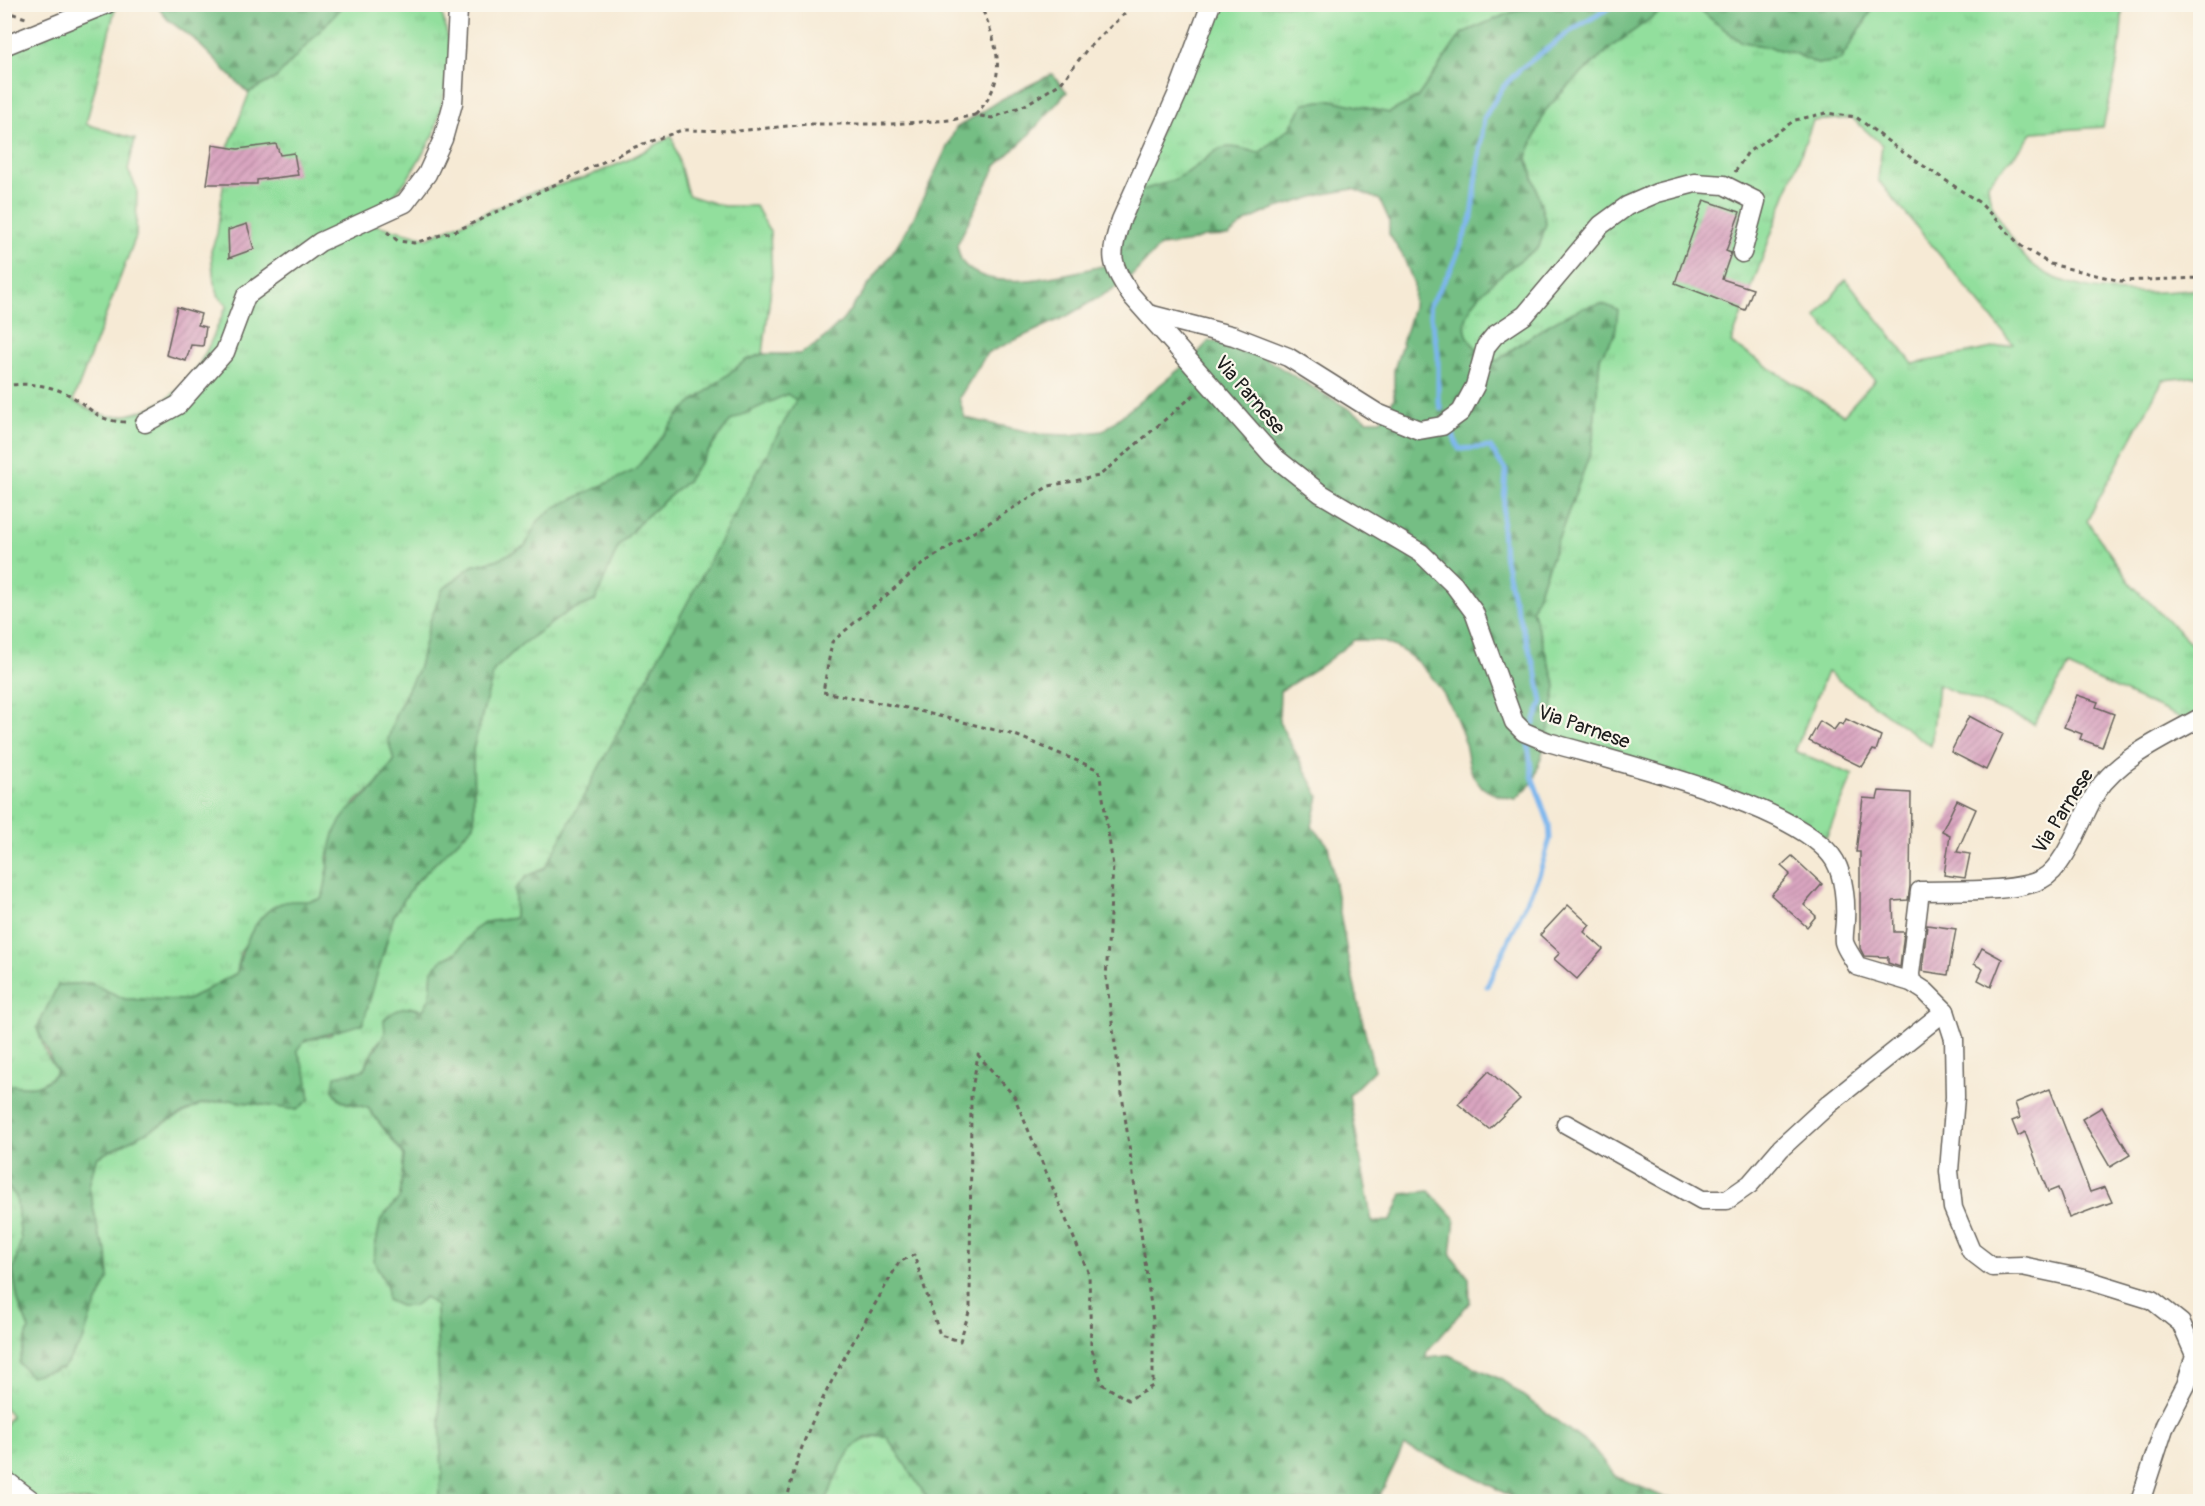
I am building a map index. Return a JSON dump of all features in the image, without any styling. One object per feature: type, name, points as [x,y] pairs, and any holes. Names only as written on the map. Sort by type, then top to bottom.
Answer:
[{"type":"street","points":[[4,46],[106,4]]},
{"type":"street","points":[[145,423],[178,405],[225,352],[246,296],[320,242],[377,218],[405,203],[427,174],[442,139],[453,104],[458,10],[455,4]]},
{"type":"street","name":"Via Parnese","points":[[1211,4],[1178,95],[1121,220],[1114,242],[1114,268],[1131,294],[1152,315],[1273,456],[1320,493],[1421,553],[1454,585],[1474,612],[1514,722],[1524,732],[1548,742],[1716,791],[1797,828],[1824,847],[1836,862],[1842,883],[1846,916],[1844,943],[1857,966],[1911,982],[1920,891],[2026,886],[2044,879],[2057,866],[2098,790],[2119,768],[2200,718]]},
{"type":"street","points":[[1152,315],[1234,336],[1288,357],[1377,413],[1419,430],[1442,426],[1461,412],[1475,386],[1486,346],[1495,335],[1525,315],[1601,225],[1627,206],[1695,183],[1724,185],[1756,201],[1742,253]]},
{"type":"street","points":[[1911,982],[1925,991],[1946,1011],[1954,1039],[1955,1096],[1950,1180],[1953,1208],[1971,1251],[1992,1267],[2022,1266],[2084,1279],[2152,1300],[2181,1323],[2195,1355],[2186,1385],[2165,1425],[2140,1502]]},
{"type":"street","points":[[1566,1124],[1702,1200],[1727,1200],[1750,1184],[1781,1148],[1829,1104],[1946,1011]]},
{"type":"street","points":[[4,1479],[30,1498]]},
{"type":"path","points":[[975,115],[991,99],[999,67],[989,26],[980,4]]},
{"type":"path","points":[[377,218],[398,241],[414,243],[458,230],[635,147],[682,130],[737,131],[809,124],[890,124],[951,120],[975,115],[992,118],[1025,105],[1061,83],[1088,48],[1137,4]]},
{"type":"path","points":[[1724,185],[1748,152],[1795,120],[1826,113],[1856,117],[1901,151],[1980,203],[2021,246],[2050,264],[2121,281],[2200,278]]},
{"type":"path","points":[[4,386],[26,382],[70,395],[107,421],[145,423]]},
{"type":"path","points":[[787,1502],[792,1474],[812,1422],[898,1262],[914,1255],[940,1335],[960,1341],[970,1309],[971,1095],[978,1055],[1014,1096],[1089,1274],[1091,1346],[1102,1384],[1128,1400],[1153,1386],[1153,1320],[1106,978],[1113,866],[1098,770],[1015,735],[907,708],[822,692],[832,642],[926,562],[1049,486],[1099,476],[1209,382]]},
{"type":"green space","points":[[94,5],[116,5],[86,124],[135,139],[128,170],[137,189],[136,236],[73,401],[93,411],[117,416],[147,409],[177,391],[198,366],[227,305],[219,297],[214,282],[211,251],[217,234],[228,148],[250,91],[276,78],[344,5],[440,5],[453,59],[434,135],[408,178],[372,224],[427,238],[530,193],[584,178],[626,161],[672,136],[688,195],[723,206],[756,206],[770,232],[772,279],[763,354],[746,360],[683,410],[635,471],[554,508],[539,521],[525,546],[499,559],[472,566],[430,621],[419,667],[395,716],[394,761],[376,785],[354,803],[327,857],[329,878],[322,898],[311,903],[285,902],[240,952],[237,973],[188,1000],[125,999],[90,983],[58,985],[37,1028],[46,1054],[57,1071],[39,1085],[27,1086],[5,1084],[5,45]]},
{"type":"green space","points":[[156,5],[344,5],[276,78],[248,93],[194,39],[168,20]]},
{"type":"green space","points":[[1208,5],[1529,5],[1462,33],[1417,98],[1389,113],[1331,100],[1304,103],[1290,128],[1259,153],[1232,147],[1224,148],[1180,177],[1137,192]]},
{"type":"green space","points":[[1529,5],[1669,5],[1614,45],[1571,83],[1545,111],[1527,157],[1546,223],[1539,247],[1506,270],[1490,285],[1476,300],[1467,316],[1466,332],[1475,347],[1497,361],[1546,326],[1574,312],[1600,304],[1618,310],[1615,334],[1600,357],[1592,448],[1532,610],[1556,686],[1547,739],[1533,782],[1516,799],[1491,793],[1479,784],[1472,773],[1458,722],[1435,681],[1413,658],[1400,649],[1375,641],[1354,640],[1322,665],[1280,691],[1279,722],[1319,796],[1312,826],[1328,845],[1348,958],[1374,1070],[1349,1095],[1372,1222],[1391,1221],[1402,1194],[1429,1191],[1455,1219],[1451,1255],[1469,1278],[1470,1302],[1427,1351],[1426,1357],[1449,1355],[1502,1380],[1593,1448],[1615,1476],[1666,1498],[1710,1501],[1519,1501],[1468,1473],[1404,1446],[1380,1495],[1382,1501],[929,1501],[887,1437],[874,1436],[863,1439],[854,1446],[840,1467],[826,1501],[438,1501],[442,1473],[436,1306],[425,1297],[414,1306],[400,1306],[387,1300],[387,1286],[374,1261],[381,1219],[400,1197],[404,1155],[368,1108],[341,1101],[333,1090],[335,1076],[363,1070],[385,1033],[384,1020],[393,1012],[412,1008],[423,1010],[430,998],[432,970],[443,959],[456,953],[474,930],[486,922],[515,918],[515,889],[526,877],[545,868],[796,400],[787,394],[731,420],[687,481],[641,521],[618,547],[595,601],[569,611],[522,644],[494,670],[473,749],[474,825],[414,884],[394,915],[363,1024],[306,1040],[297,1050],[307,1076],[310,1099],[297,1110],[230,1100],[201,1104],[96,1158],[89,1186],[99,1236],[107,1252],[109,1277],[90,1318],[83,1341],[63,1368],[30,1376],[19,1363],[29,1329],[18,1301],[13,1272],[21,1240],[16,1196],[5,1184],[5,1084],[27,1087],[39,1085],[57,1072],[37,1028],[58,985],[90,983],[125,999],[188,1000],[237,973],[242,952],[252,931],[266,913],[275,906],[285,902],[313,901],[322,898],[336,829],[344,816],[372,790],[394,761],[388,739],[395,716],[419,667],[430,621],[442,590],[472,566],[499,559],[525,546],[538,521],[554,508],[635,470],[683,410],[746,360],[763,354],[800,354],[820,342],[843,320],[894,250],[912,221],[956,128],[1000,100],[1052,74],[1067,92],[1026,138],[996,166],[957,247],[963,263],[977,274],[1016,281],[1038,279],[1120,262],[1120,226],[1137,192],[1180,177],[1224,148],[1232,147],[1259,153],[1290,128],[1304,103],[1331,100],[1389,113],[1417,98],[1462,33]],"holes":[[[1353,189],[1380,200],[1389,220],[1389,234],[1403,256],[1414,284],[1413,307],[1394,370],[1394,399],[1381,420],[1367,420],[1241,344],[1209,341],[1193,358],[1103,431],[1070,435],[1039,434],[965,418],[959,398],[987,353],[1067,316],[1127,281],[1160,246],[1187,243],[1204,237],[1228,236],[1247,221],[1271,210],[1324,194]]]},
{"type":"green space","points":[[1669,5],[1693,5],[1740,41],[1794,53],[1817,64],[1840,60],[1875,5],[2122,5],[2119,51],[2103,127],[2033,132],[1988,183],[1991,202],[2021,253],[2037,268],[2057,279],[2080,286],[2130,292],[2200,289],[2200,376],[2163,380],[2087,521],[2132,585],[2200,652],[2200,715],[2188,721],[2068,667],[2034,724],[1938,685],[1931,746],[1827,672],[1795,751],[1853,775],[1826,838],[1793,815],[1752,799],[1547,739],[1556,686],[1532,610],[1592,448],[1600,357],[1615,334],[1520,343],[1497,361],[1475,347],[1466,332],[1467,316],[1476,300],[1490,285],[1506,270],[1539,247],[1546,223],[1527,157],[1545,110],[1571,83],[1614,45]],"holes":[[[1852,118],[1882,145],[1878,180],[2013,344],[1913,364],[1846,279],[1816,317],[1875,380],[1843,415],[1731,343],[1813,121]]]},
{"type":"green space","points":[[1693,5],[1875,5],[1840,61],[1817,64],[1794,53],[1740,41]]},
{"type":"green space","points":[[787,394],[808,406],[551,864],[526,877],[515,889],[515,918],[486,922],[474,930],[456,953],[443,960],[432,970],[430,998],[423,1010],[409,1007],[376,1045],[363,1070],[333,1090],[341,1101],[368,1108],[404,1155],[400,1198],[381,1219],[374,1261],[387,1286],[425,1297],[436,1305],[442,1473],[438,1501],[5,1501],[5,1425],[11,1415],[4,1407],[4,1184],[16,1196],[21,1240],[13,1272],[18,1301],[29,1329],[19,1363],[83,1341],[107,1252],[99,1236],[89,1186],[96,1158],[201,1104],[230,1100],[297,1110],[307,1076],[297,1050],[306,1040],[331,1035],[379,970],[394,915],[414,884],[474,825],[473,749],[494,670],[522,644],[569,611],[595,601],[618,547],[641,521],[687,481],[731,420]]},
{"type":"green space","points":[[880,1435],[963,1457],[971,1501],[823,1502],[830,1478],[856,1443]]},
{"type":"building","points":[[276,144],[280,155],[294,153],[298,175],[257,180],[257,184],[207,184],[213,145],[238,149]]},
{"type":"building","points":[[1704,200],[1740,212],[1726,251],[1731,253],[1722,279],[1753,289],[1745,310],[1675,283]]},
{"type":"building","points":[[247,224],[254,249],[229,258],[228,230]]},
{"type":"building","points":[[177,307],[201,314],[198,325],[206,327],[203,346],[191,345],[186,361],[166,355]]},
{"type":"building","points":[[2077,695],[2098,702],[2096,707],[2114,714],[2102,747],[2080,739],[2082,734],[2064,727]]},
{"type":"building","points":[[1969,716],[2003,734],[1986,770],[1951,752]]},
{"type":"building","points":[[1846,719],[1881,736],[1876,751],[1873,750],[1862,767],[1809,741],[1820,721],[1834,730],[1839,723],[1843,725]]},
{"type":"building","points":[[1879,791],[1911,793],[1908,900],[1893,901],[1894,932],[1904,932],[1900,967],[1888,963],[1888,957],[1864,956],[1860,948],[1860,852],[1856,852],[1863,798],[1877,799]]},
{"type":"building","points":[[1957,800],[1976,809],[1957,852],[1970,854],[1965,878],[1944,875],[1950,835],[1942,831]]},
{"type":"building","points":[[1792,856],[1822,884],[1804,905],[1816,916],[1807,927],[1771,895],[1790,874],[1781,866]]},
{"type":"building","points":[[1568,905],[1590,925],[1584,932],[1603,949],[1577,979],[1554,959],[1560,953],[1540,935]]},
{"type":"building","points":[[1927,925],[1956,929],[1948,975],[1922,971]]},
{"type":"building","points":[[1982,948],[2002,959],[1991,987],[1978,980],[1983,969],[1974,964]]},
{"type":"building","points":[[1489,1071],[1520,1099],[1489,1129],[1458,1104]]},
{"type":"building","points":[[2050,1089],[2090,1192],[2105,1187],[2112,1202],[2069,1218],[2058,1188],[2048,1192],[2025,1132],[2018,1136],[2012,1121],[2020,1118],[2015,1103]]},
{"type":"building","points":[[2102,1107],[2130,1155],[2110,1167],[2082,1119]]},
{"type":"waterway","points":[[1441,409],[1438,400],[1438,353],[1429,307],[1451,269],[1472,217],[1484,118],[1503,87],[1519,70],[1569,32],[1616,4]]},
{"type":"waterway","points":[[1451,430],[1459,449],[1490,447],[1506,471],[1502,530],[1504,554],[1512,594],[1537,675],[1542,702],[1534,723]]},
{"type":"waterway","points":[[1487,986],[1539,875],[1550,839],[1549,824],[1532,776],[1528,743]]}]
